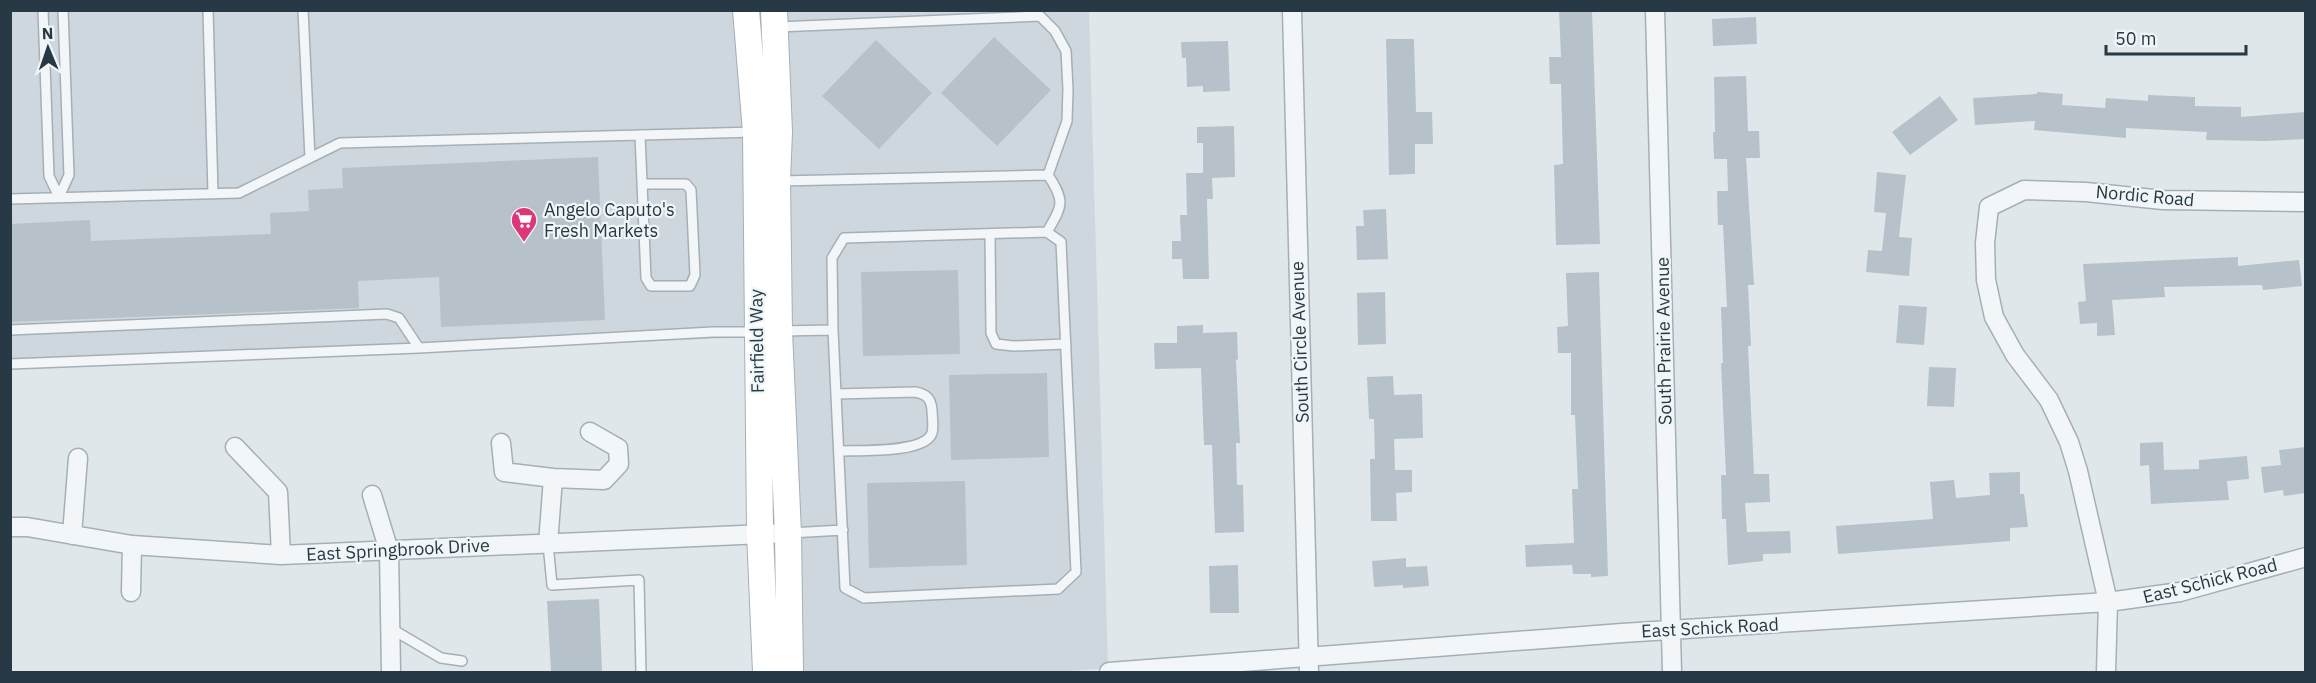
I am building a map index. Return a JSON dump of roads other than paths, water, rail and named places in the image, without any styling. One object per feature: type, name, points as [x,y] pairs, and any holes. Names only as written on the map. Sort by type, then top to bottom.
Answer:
[{"type":"street","name":"South Circle Avenue","points":[[1292,10],[1309,665]]},
{"type":"street","name":"South Prairie Avenue","points":[[1655,10],[1672,672]]},
{"type":"street","name":"Fairfield Way","points":[[761,22],[767,132],[768,331],[760,533],[766,672]]},
{"type":"street","name":"Nordic Road","points":[[2108,602],[2078,471],[2069,442],[2049,400],[2015,355],[1994,317],[1986,280],[1984,203],[2024,190],[2086,192],[2163,200],[2306,202]]},
{"type":"street","name":"Fairfield Way","points":[[768,331],[788,533],[790,672]]},
{"type":"street","points":[[501,443],[504,472],[553,478],[604,480],[619,464],[618,448],[590,432]]},
{"type":"street","points":[[235,447],[278,492],[281,555]]},
{"type":"street","points":[[72,535],[78,458]]},
{"type":"street","points":[[548,544],[553,478]]},
{"type":"street","points":[[372,495],[389,551],[391,672]]},
{"type":"street","name":"East Springbrook Drive","points":[[10,527],[27,527],[132,545],[281,555],[788,533]]},
{"type":"street","points":[[131,592],[132,545]]},
{"type":"street","name":"East Schick Road","points":[[1109,672],[1309,665],[1671,630],[2108,602],[2180,592],[2306,557]]},
{"type":"street","points":[[2106,672],[2108,602]]},
{"type":"lane","points":[[43,10],[49,176],[59,197]]},
{"type":"lane","points":[[59,197],[69,176],[63,10]]},
{"type":"lane","points":[[208,10],[213,194]]},
{"type":"lane","points":[[303,10],[310,158]]},
{"type":"lane","points":[[761,22],[1040,16],[1055,31],[1066,51],[1067,122],[1048,176]]},
{"type":"lane","points":[[10,199],[239,193],[340,143],[767,132]]},
{"type":"lane","points":[[640,135],[642,184],[646,278],[651,286],[690,286],[694,275],[691,190],[686,183],[642,184]]},
{"type":"lane","points":[[766,180],[1048,176]]},
{"type":"lane","points":[[1047,232],[1060,210],[1060,192],[1048,176]]},
{"type":"lane","points":[[1047,232],[1062,242],[1076,572],[1058,589],[864,598],[845,588],[833,330],[832,258],[844,237],[990,234],[1047,232]]},
{"type":"lane","points":[[990,234],[991,333],[996,344],[1013,346],[1066,344]]},
{"type":"lane","points":[[10,330],[387,314],[399,318],[419,348]]},
{"type":"lane","points":[[10,364],[419,348],[713,332],[833,330]]},
{"type":"lane","points":[[836,394],[915,392],[924,394],[932,402],[932,433],[927,440],[903,449],[839,451]]},
{"type":"lane","points":[[788,533],[843,530]]},
{"type":"lane","points":[[548,544],[552,585],[639,580],[640,672]]},
{"type":"lane","points":[[390,627],[441,657],[462,661]]},
{"type":"place","name":"Angelo Caputo's Fresh Markets","points":[[524,243]]}]
